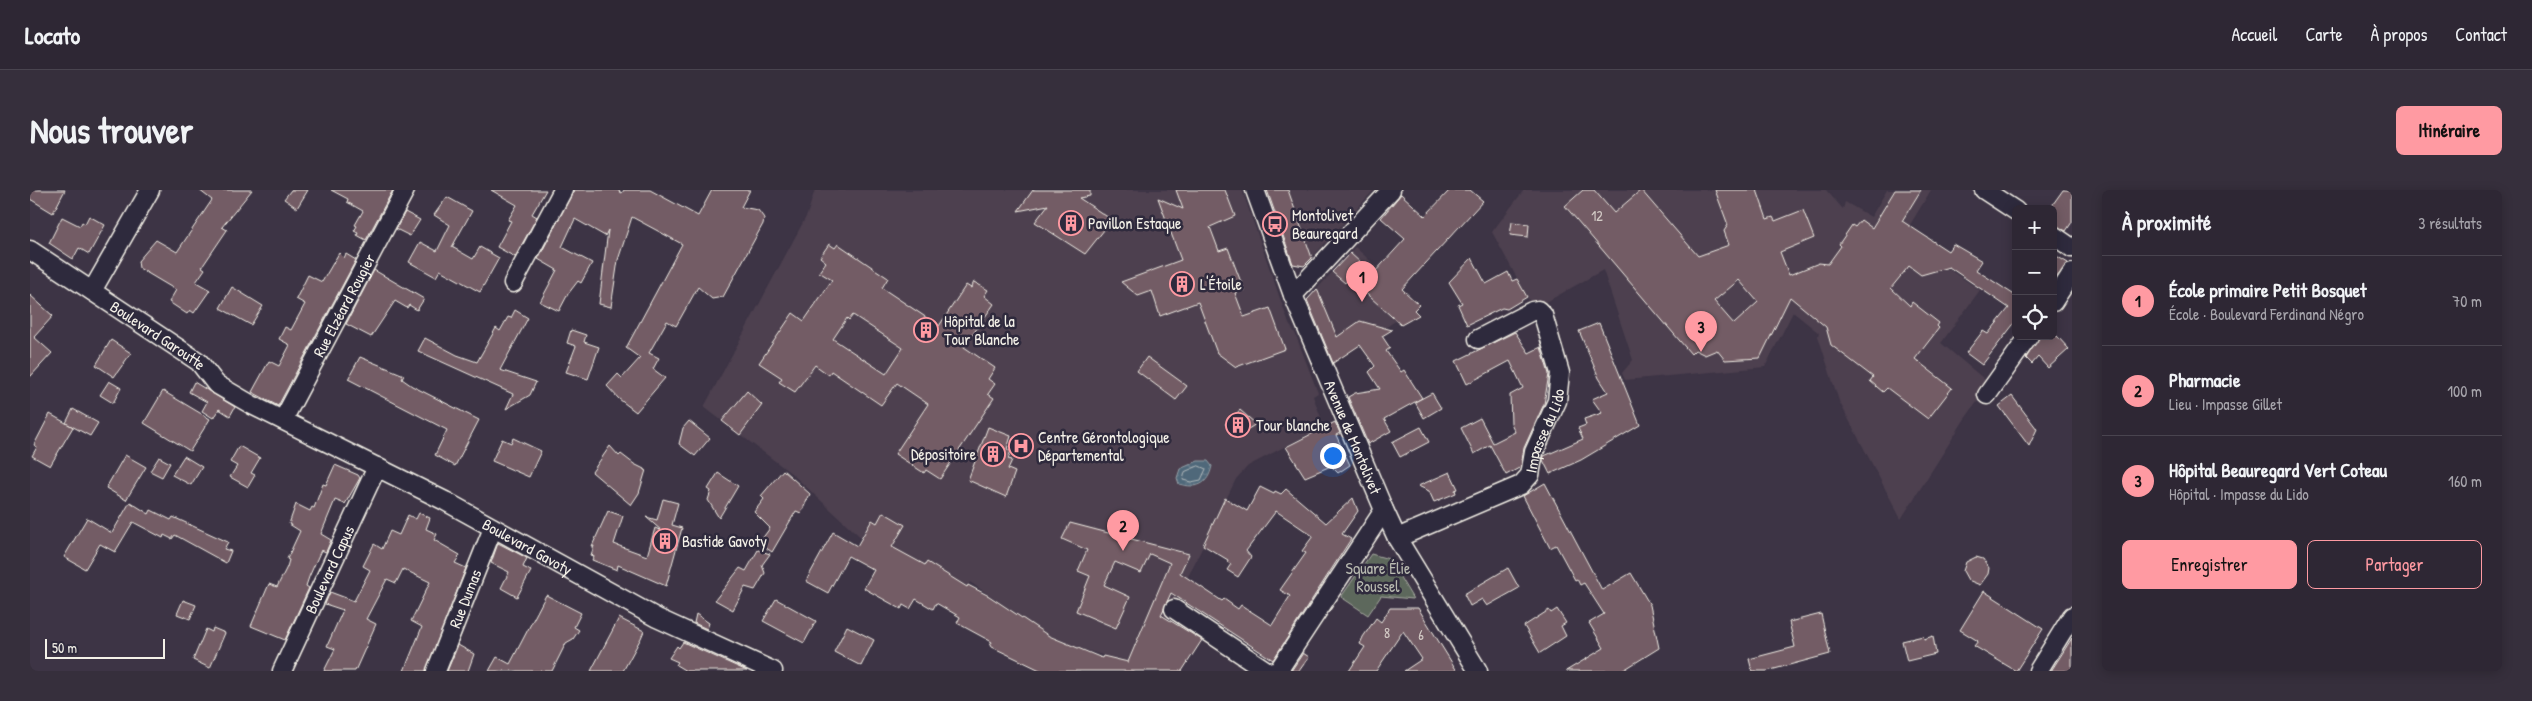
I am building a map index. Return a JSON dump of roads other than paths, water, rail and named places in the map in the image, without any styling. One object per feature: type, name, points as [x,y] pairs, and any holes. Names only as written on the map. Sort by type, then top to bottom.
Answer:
[{"type":"street","points":[[92,291],[150,190]]},
{"type":"street","name":"Rue Elzéard Rougier","points":[[283,420],[405,190]]},
{"type":"street","points":[[513,283],[563,190]]},
{"type":"street","name":"Avenue de Montolivet","points":[[1255,190],[1293,295],[1384,510],[1397,538],[1478,671]]},
{"type":"street","points":[[1293,295],[1391,190]]},
{"type":"street","points":[[1984,190],[2012,208]]},
{"type":"street","points":[[2057,238],[2072,248]]},
{"type":"street","name":"Boulevard Garoutte","points":[[30,250],[199,362],[216,384],[283,420]]},
{"type":"street","points":[[2057,296],[2072,273]]},
{"type":"street","name":"Impasse du Lido","points":[[1397,538],[1522,485],[1530,475],[1534,452],[1557,401],[1560,373],[1543,315],[1538,310],[1532,311],[1478,339]]},
{"type":"street","points":[[1987,394],[2026,340]]},
{"type":"street","name":"Boulevard Gavoty","points":[[283,420],[493,528],[657,618],[774,671]]},
{"type":"street","name":"Boulevard Capus","points":[[282,671],[376,467]]},
{"type":"street","points":[[1278,671],[1384,510]]},
{"type":"street","name":"Rue Dumas","points":[[436,671],[493,528]]},
{"type":"street","points":[[1174,609],[1267,671]]},
{"type":"street","points":[[2038,671],[2072,616]]},
{"type":"water","points":[[1198,461],[1208,461],[1212,466],[1208,478],[1196,486],[1179,484],[1177,478],[1180,469]]},
{"type":"place","name":"Pavillon Estaque","points":[[1071,223]]},
{"type":"place","name":"Montolivet Beauregard","points":[[1275,224]]},
{"type":"place","name":"L'Étoile","points":[[1182,284]]},
{"type":"place","name":"École primaire Petit Bosquet","points":[[1362,302]]},
{"type":"place","name":"Hôpital de la Tour Blanche","points":[[926,330]]},
{"type":"place","name":"Hôpital Beauregard Vert Coteau","points":[[1701,352]]},
{"type":"place","name":"Tour blanche","points":[[1238,425]]},
{"type":"place","name":"Centre Gérontologique Départemental","points":[[1021,446]]},
{"type":"place","name":"Dépositoire","points":[[993,454]]},
{"type":"place","name":"Bastide Gavoty","points":[[665,541]]},
{"type":"place","name":"Pharmacie","points":[[1123,551]]},
{"type":"park label","name":"Square Élie Roussel","points":[[1378,577]]}]
